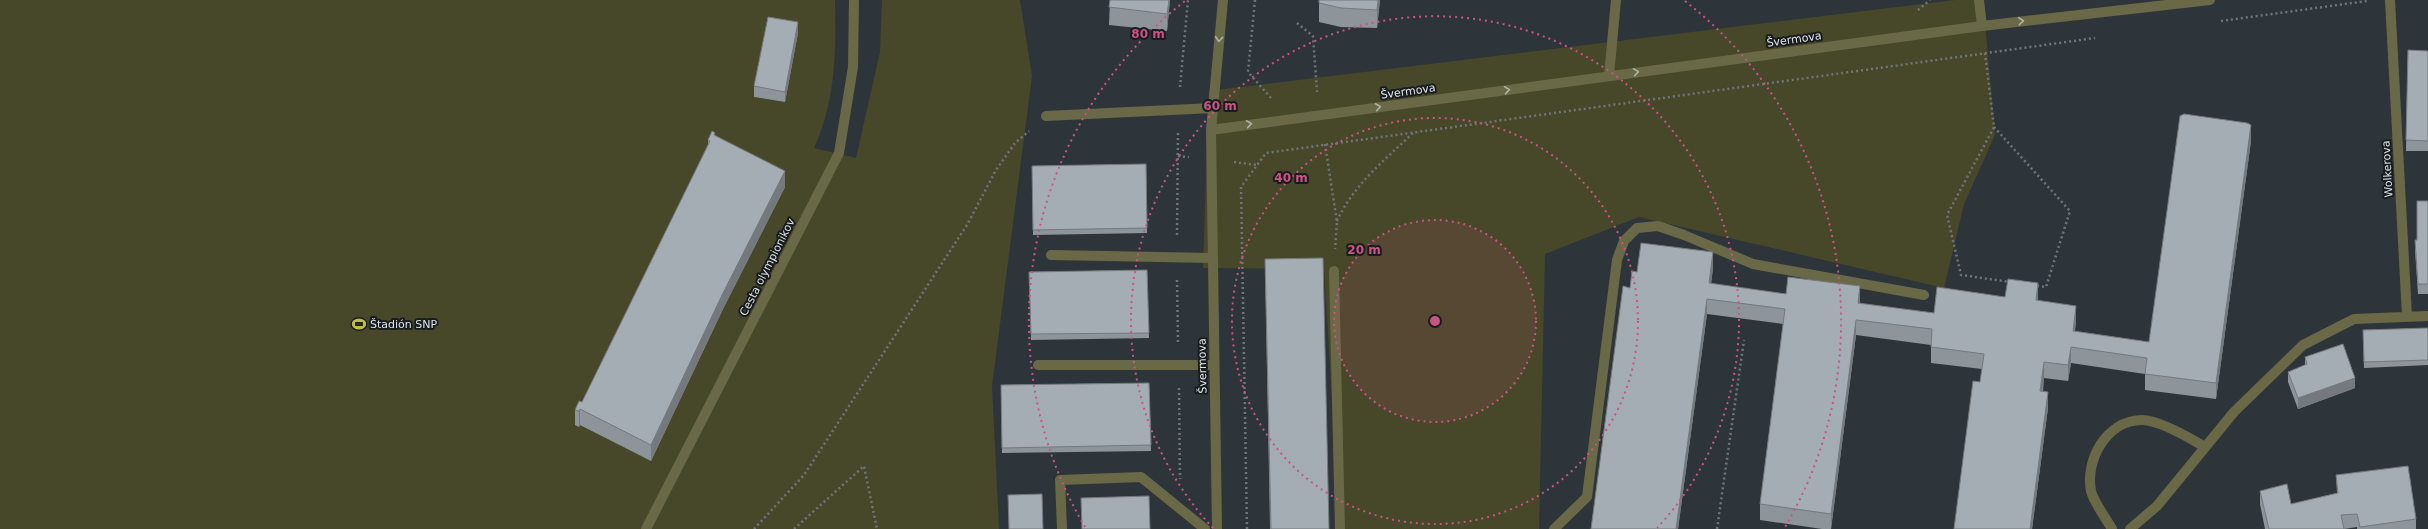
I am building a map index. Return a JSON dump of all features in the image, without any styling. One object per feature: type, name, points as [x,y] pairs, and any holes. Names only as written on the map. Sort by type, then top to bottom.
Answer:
[{"type":"street","name":"Cesta olympionikov","points":[[646,529],[839,153],[853,67],[854,0]]},
{"type":"street","name":"Švermova","points":[[1217,529],[1211,130],[1223,0]]},
{"type":"street","points":[[1609,76],[1616,0]]},
{"type":"street","points":[[1979,0],[1982,26]]},
{"type":"street","name":"Švermova","points":[[1211,130],[1982,26],[2210,0]]},
{"type":"street","name":"Wolkerova","points":[[2390,0],[2407,316]]},
{"type":"street","points":[[1046,116],[1213,108]]},
{"type":"street","points":[[1554,529],[1587,497],[1617,260],[1624,241],[1637,228],[1658,226],[1684,235],[1753,264],[1924,295]]},
{"type":"street","points":[[1051,255],[1213,258]]},
{"type":"street","points":[[1334,271],[1340,529]]},
{"type":"street","points":[[2130,529],[2157,506],[2234,412],[2303,345],[2354,319],[2428,316]]},
{"type":"street","points":[[1038,365],[1214,365]]},
{"type":"street","points":[[2112,529],[2092,491],[2092,465],[2102,439],[2122,423],[2142,419],[2178,431],[2205,447]]},
{"type":"street","points":[[1062,529],[1060,480],[1142,477],[1205,529]]},
{"type":"path","points":[[1255,0],[1248,72],[1270,98],[1278,97]]},
{"type":"path","points":[[1913,15],[1930,0]]},
{"type":"path","points":[[2215,22],[2373,0]]},
{"type":"path","points":[[1297,23],[1313,36],[1317,94],[1325,93]]},
{"type":"path","points":[[1982,26],[1994,127],[2070,211],[2046,287],[2031,285]]},
{"type":"path","points":[[1247,529],[1241,187],[1266,153],[2096,38]]},
{"type":"path","points":[[754,529],[804,475],[967,225],[996,170],[1015,144],[1046,116]]},
{"type":"path","points":[[1994,127],[1947,215],[1961,276],[2015,283]]},
{"type":"path","points":[[1337,222],[1346,201],[1362,183],[1414,132]]},
{"type":"path","points":[[1325,144],[1337,222],[1334,271]]},
{"type":"path","points":[[1717,529],[1744,340]]},
{"type":"path","points":[[794,529],[864,466],[878,529]]},
{"type":"shaded area","name":"Štadión SNP","points":[[0,0],[835,0],[835,57],[831,94],[827,112],[814,148],[856,158],[880,52],[882,0],[1020,0],[1032,76],[992,386],[999,529],[0,529]]},
{"type":"shaded area","points":[[1955,0],[1983,0],[1995,135],[1964,204],[1944,288],[1639,217],[1545,254],[1539,529],[1340,529],[1324,269],[1203,268],[1209,91]]},
{"type":"building","points":[[1110,0],[1169,0],[1167,14],[1109,7]]},
{"type":"building","points":[[1319,0],[1378,0],[1377,10],[1341,8],[1319,3]]},
{"type":"building","points":[[768,17],[798,22],[785,92],[754,86]]},
{"type":"building","points":[[2408,50],[2428,51],[2428,141],[2406,140]]},
{"type":"building","points":[[2184,114],[2247,123],[2251,125],[2216,383],[2145,374],[2147,358],[2071,347],[2068,365],[2044,362],[2040,391],[2048,392],[2030,529],[1954,529],[1973,381],[1980,382],[1984,354],[1931,347],[1932,329],[1856,320],[1831,514],[1760,504],[1785,309],[1707,299],[1676,529],[1591,529],[1623,286],[1630,288],[1632,271],[1637,272],[1641,243],[1713,252],[1709,283],[1786,294],[1788,277],[1860,286],[1858,303],[1934,313],[1937,287],[2005,297],[2008,279],[2038,283],[2036,300],[2076,306],[2073,331],[2149,342],[2180,116]]},
{"type":"building","points":[[712,131],[715,133],[714,135],[785,171],[723,293],[651,445],[580,409],[579,411],[575,410],[579,401],[582,402],[710,141],[708,140]]},
{"type":"building","points":[[1146,164],[1147,228],[1033,230],[1032,166]]},
{"type":"building","points":[[2417,201],[2428,201],[2428,284],[2418,284],[2415,240],[2417,240]]},
{"type":"building","points":[[1323,258],[1329,529],[1271,529],[1265,259]]},
{"type":"building","points":[[1147,270],[1149,333],[1031,334],[1029,272]]},
{"type":"building","points":[[2428,328],[2428,360],[2364,362],[2363,330]]},
{"type":"building","points":[[2343,344],[2355,378],[2298,398],[2288,372],[2307,364],[2305,357]]},
{"type":"building","points":[[1149,383],[1151,445],[1002,448],[1001,385]]},
{"type":"building","points":[[2408,466],[2416,519],[2360,527],[2357,514],[2341,515],[2344,529],[2269,529],[2260,491],[2287,484],[2291,504],[2338,493],[2336,475]]},
{"type":"building","points":[[1042,494],[1043,529],[1009,529],[1008,495]]},
{"type":"building","points":[[1149,496],[1150,529],[1082,529],[1081,498]]},
{"type":"place","name":"Štadión SNP","points":[[359,324]]}]
